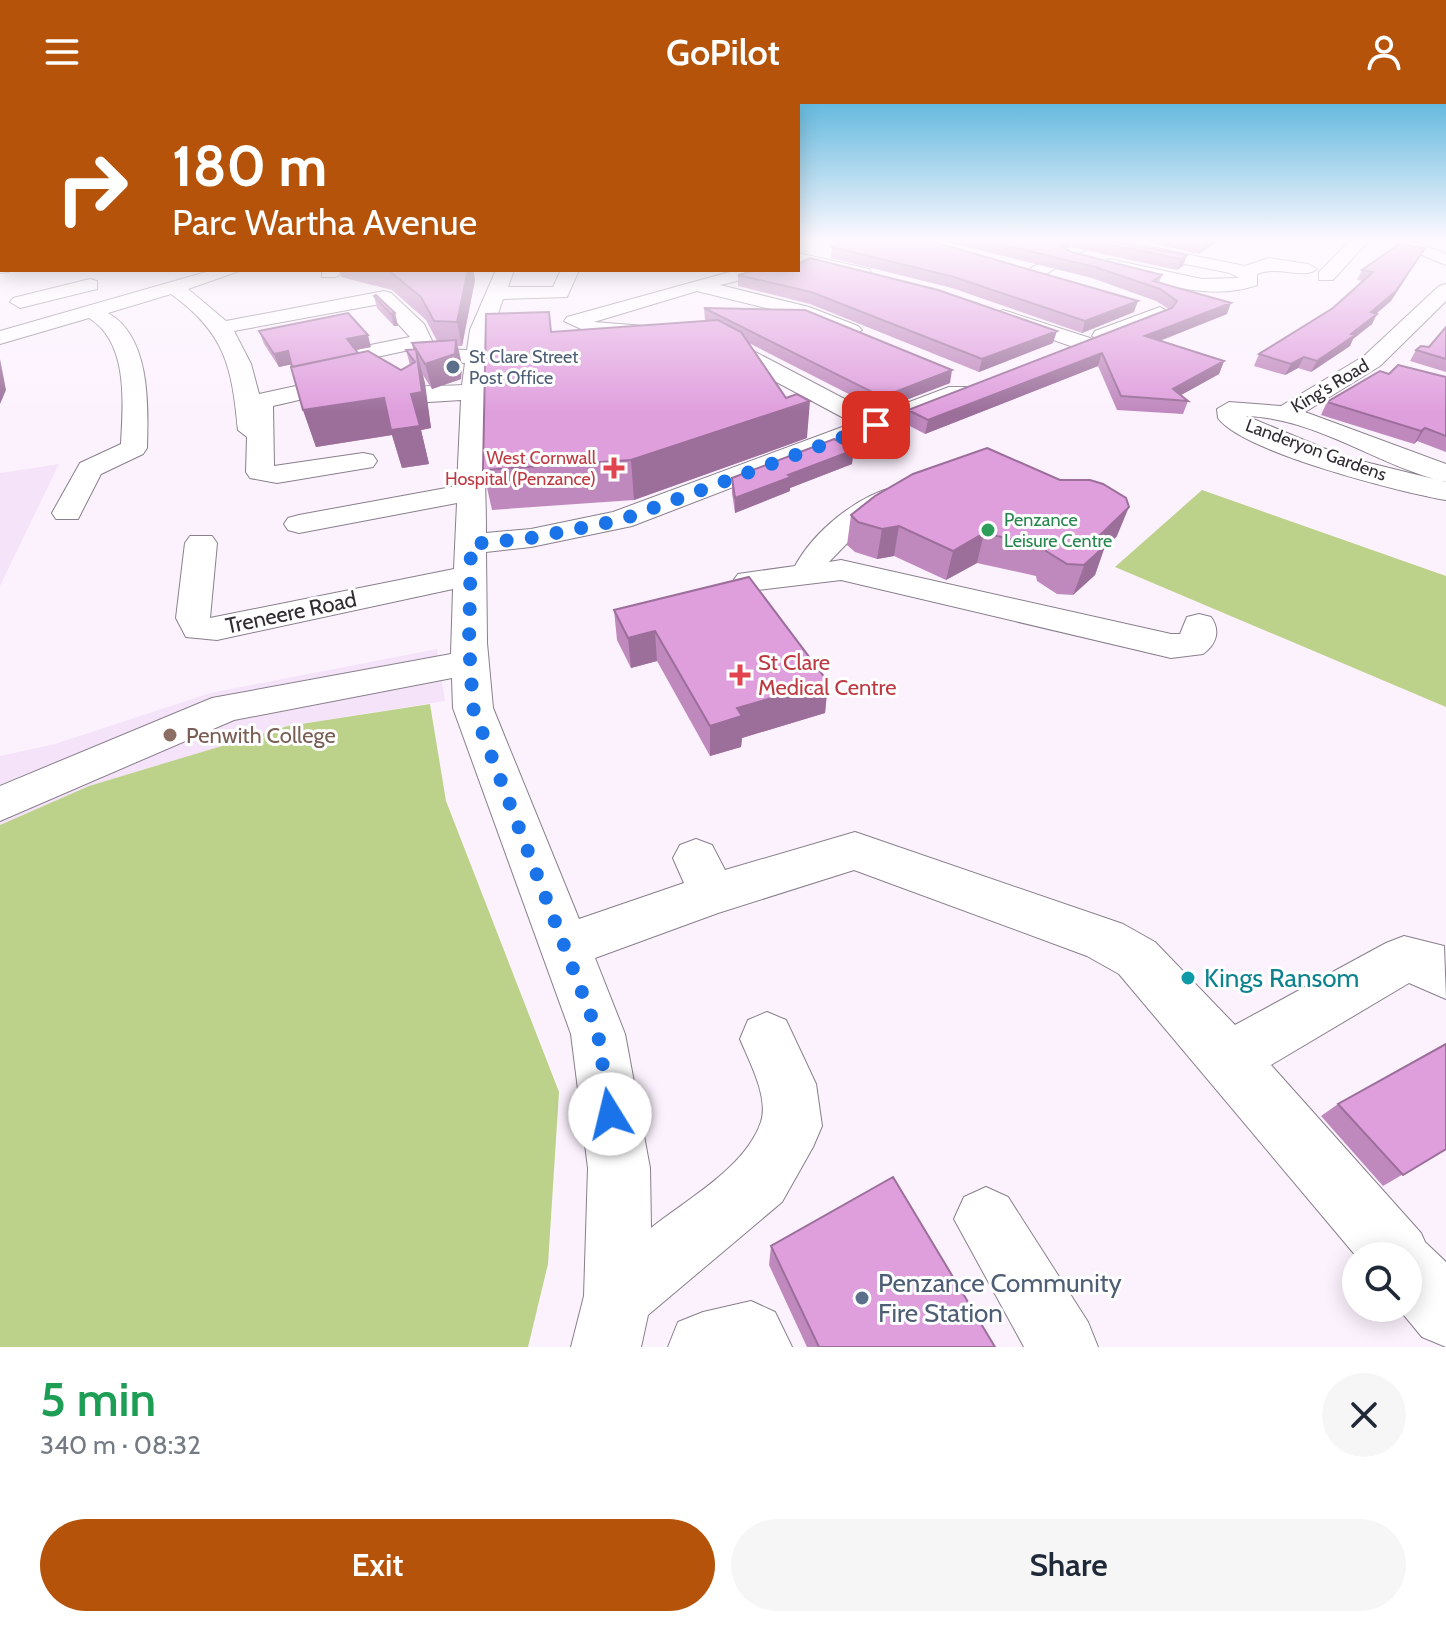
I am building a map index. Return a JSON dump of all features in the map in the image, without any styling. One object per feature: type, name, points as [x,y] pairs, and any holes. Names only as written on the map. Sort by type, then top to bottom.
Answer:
[{"type":"street","points":[[0,320],[17,296]]},
{"type":"street","points":[[0,338],[142,296]]},
{"type":"street","points":[[187,296],[202,306],[233,342],[245,375],[251,431]]},
{"type":"street","points":[[503,296],[485,345],[473,392],[470,663],[473,708],[598,1034],[619,1168],[612,1321]]},
{"type":"street","points":[[510,296],[538,311]]},
{"type":"street","points":[[659,296],[565,324],[603,330],[676,333]]},
{"type":"street","points":[[741,296],[802,311],[878,341]]},
{"type":"street","name":"King's Road","points":[[1283,415],[1372,361],[1440,296]]},
{"type":"street","points":[[239,333],[392,303],[417,328],[427,355],[485,345]]},
{"type":"street","points":[[1049,356],[1082,343],[1150,308]]},
{"type":"street","points":[[67,513],[90,469],[134,448],[133,384],[118,336],[98,313],[91,311]]},
{"type":"street","points":[[988,311],[1082,343]]},
{"type":"street","points":[[701,337],[746,355],[876,425]]},
{"type":"street","points":[[272,373],[422,341]]},
{"type":"street","points":[[1372,361],[1402,370]]},
{"type":"street","points":[[471,560],[531,538],[621,520],[980,384],[956,373]]},
{"type":"street","points":[[363,461],[277,475],[262,474],[261,401],[394,388],[473,392]]},
{"type":"street","name":"Landeryon Gardens","points":[[1446,474],[1372,444],[1283,415],[1239,407],[1229,413],[1241,424],[1300,449],[1358,469],[1446,491]]},
{"type":"street","points":[[807,574],[815,556],[827,541],[917,484]]},
{"type":"street","points":[[299,524],[471,492]]},
{"type":"street","name":"Treneere Road","points":[[201,543],[193,618],[199,629],[217,629],[471,560]]},
{"type":"street","points":[[750,581],[841,570],[1171,646],[1190,646],[1197,641],[1199,625]]},
{"type":"street","points":[[0,804],[226,708],[470,663]]},
{"type":"street","points":[[564,947],[705,876],[855,851],[1105,940],[1137,958],[1229,1059],[1386,1242]]},
{"type":"street","points":[[1229,1059],[1404,959],[1426,962],[1446,975]]},
{"type":"street","points":[[612,1321],[760,1180],[792,1126],[787,1084],[767,1039]]},
{"type":"street","points":[[986,1219],[1063,1347]]},
{"type":"street","points":[[1422,1285],[1446,1313]]},
{"type":"street","points":[[703,1347],[751,1336],[757,1347]]},
{"type":"shaded area","points":[[59,464],[0,586],[0,473]]},
{"type":"shaded area","name":"Penwith College","points":[[437,649],[445,701],[288,726],[89,786],[0,825],[0,756],[55,744],[210,693]]},
{"type":"green space","points":[[1202,490],[1446,576],[1446,707],[1115,567]]},
{"type":"green space","points":[[430,704],[446,801],[559,1092],[548,1264],[528,1347],[0,1347],[0,825],[89,786],[288,726]]},
{"type":"building","points":[[374,296],[395,313],[391,314]]},
{"type":"building","points":[[462,296],[457,322],[434,321],[421,297]]},
{"type":"building","points":[[821,296],[955,296],[1057,331],[982,359]]},
{"type":"building","points":[[1011,296],[1121,296],[1138,301],[1085,321]]},
{"type":"building","points":[[1170,296],[1206,296],[1231,303],[1145,336],[1224,361],[1173,389],[1188,401],[1121,396],[1102,353],[928,420],[908,410],[1172,308],[1177,301]]},
{"type":"building","points":[[1346,296],[1390,296],[1371,312],[1377,314],[1351,334],[1355,335],[1317,361],[1304,357],[1291,364],[1259,354],[1333,308]]},
{"type":"building","points":[[704,308],[805,310],[952,370],[882,397]]},
{"type":"building","name":"West Cornwall Hospital (Penzance)","points":[[549,312],[551,332],[718,320],[741,332],[786,398],[797,394],[810,401],[631,460],[483,470],[486,314]]},
{"type":"building","points":[[348,313],[368,335],[347,339],[358,353],[292,367],[288,351],[274,354],[259,331]]},
{"type":"building","points":[[1446,327],[1446,359],[1416,350],[1421,346],[1429,347]]},
{"type":"building","points":[[456,340],[455,354],[425,364],[412,343]]},
{"type":"building","points":[[416,349],[422,392],[411,394],[420,426],[391,430],[384,398],[303,410],[291,367],[368,351],[401,370],[415,362],[406,350]]},
{"type":"building","points":[[1398,365],[1446,377],[1446,436],[1327,402],[1380,371],[1389,374]]},
{"type":"building","points":[[834,439],[854,450],[735,498],[732,478]]},
{"type":"building","points":[[987,448],[1060,480],[1090,480],[1103,484],[1126,498],[1129,507],[1093,542],[1106,545],[1084,565],[1067,564],[1046,551],[1046,547],[984,533],[953,551],[899,526],[882,529],[858,522],[851,515],[875,496],[913,474]]},
{"type":"building","name":"St Clare Medical Centre","points":[[749,577],[828,682],[737,708],[742,716],[710,726],[655,631],[628,638],[614,610]]},
{"type":"building","points":[[1446,1044],[1446,1149],[1403,1175],[1338,1104]]},
{"type":"building","name":"Penzance Community Fire Station","points":[[893,1177],[995,1347],[819,1347],[771,1246]]},
{"type":"place","name":"St Clare Street Post Office","points":[[453,367]]},
{"type":"place","name":"West Cornwall Hospital (Penzance)","points":[[614,468]]},
{"type":"place","name":"Penzance Leisure Centre","points":[[988,530]]},
{"type":"place","name":"St Clare Medical Centre","points":[[740,675]]},
{"type":"place","name":"Penwith College","points":[[170,735]]},
{"type":"place","name":"Kings Ransom","points":[[1188,978]]},
{"type":"place","name":"Penzance Community Fire Station","points":[[862,1298]]},
{"type":"route","points":[[610,1114],[598,1034],[473,708],[469,643],[471,544],[531,538],[621,520],[876,425]]}]
